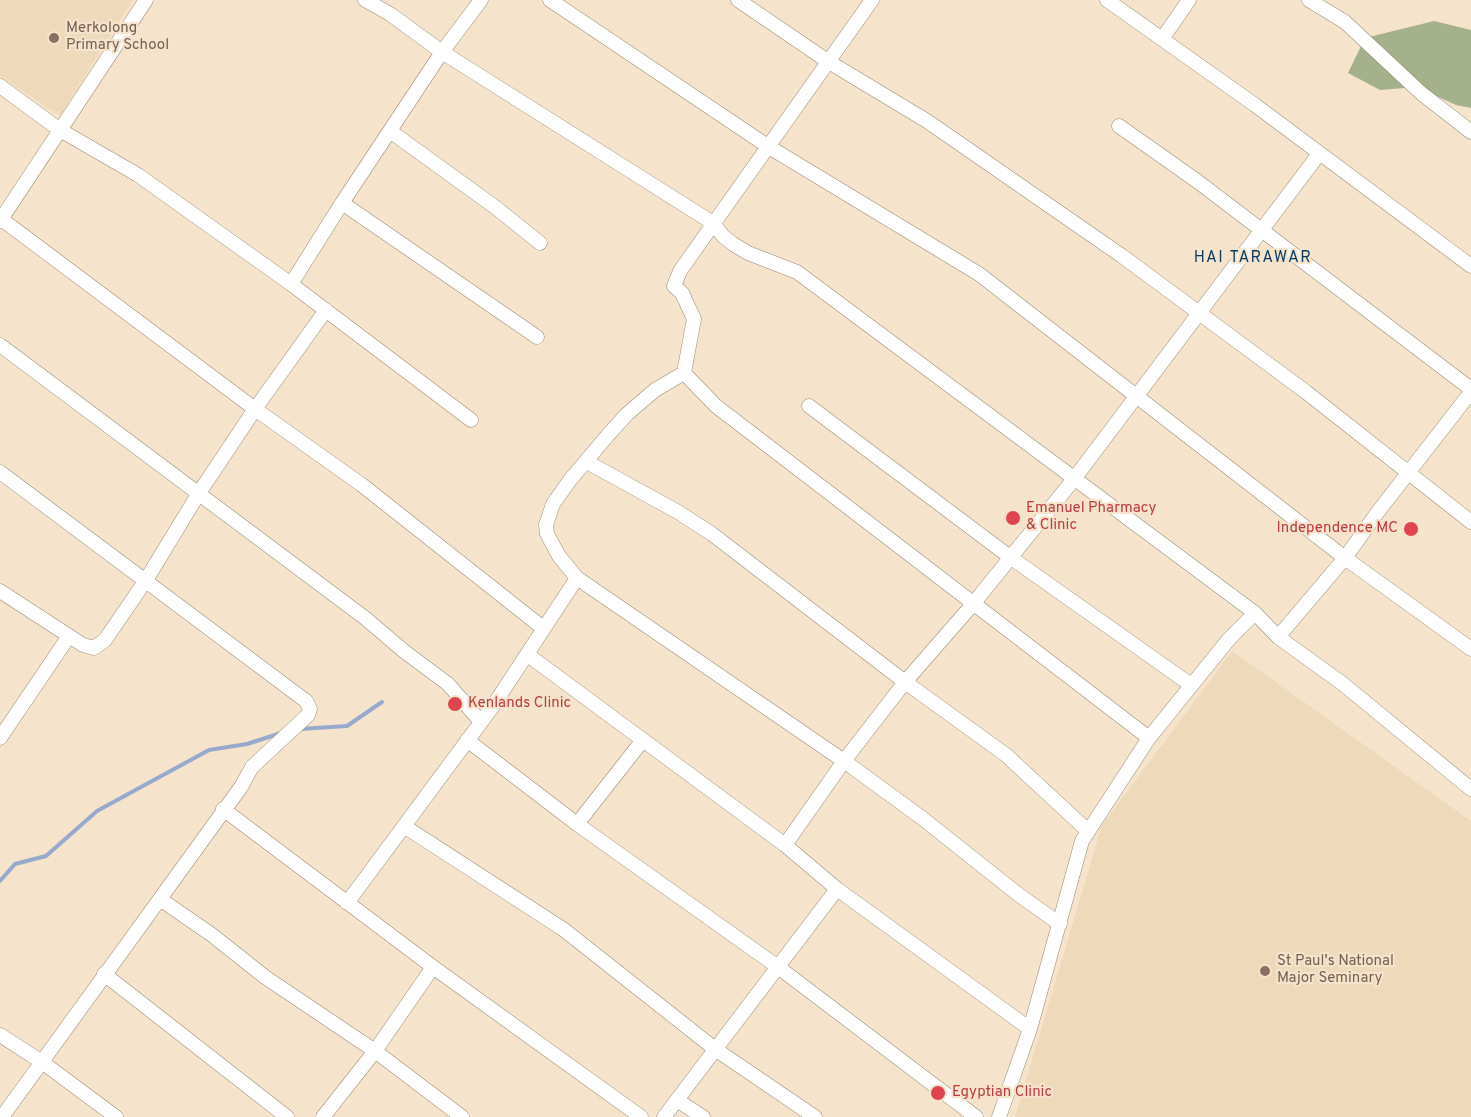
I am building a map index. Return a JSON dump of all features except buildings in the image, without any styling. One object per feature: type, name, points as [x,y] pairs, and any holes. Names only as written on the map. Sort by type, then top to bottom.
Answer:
[{"type":"street","points":[[146,0],[0,219],[255,409],[362,485],[543,628]]},
{"type":"street","points":[[365,0],[713,223],[723,236],[748,252],[797,272],[1255,613],[1278,637],[1343,684],[1471,789]]},
{"type":"street","points":[[291,284],[442,51],[481,0]]},
{"type":"street","points":[[550,0],[769,147],[979,274],[1345,558],[1471,649]]},
{"type":"street","points":[[738,0],[829,62],[927,121],[1045,201],[1306,392],[1471,522]]},
{"type":"street","points":[[872,0],[680,271],[674,286],[682,293],[694,319],[684,373],[655,390],[627,414],[570,480],[553,504],[546,525],[547,534],[559,556],[577,578],[844,761],[1060,924]]},
{"type":"street","points":[[1107,0],[1471,266]]},
{"type":"street","points":[[1162,39],[1189,0]]},
{"type":"street","points":[[1309,0],[1345,22],[1421,93],[1471,132]]},
{"type":"street","points":[[0,86],[60,130],[138,175],[291,284],[471,420]]},
{"type":"street","points":[[1119,126],[1261,230],[1471,390],[1345,558],[1278,637]]},
{"type":"street","points":[[390,131],[495,207],[540,243]]},
{"type":"street","points":[[785,845],[844,761],[905,682],[973,604],[1074,479],[1319,154]]},
{"type":"street","points":[[342,203],[537,337]]},
{"type":"street","points":[[0,591],[83,645],[94,648],[105,640],[255,409],[326,310]]},
{"type":"street","points":[[0,345],[364,618],[448,684],[481,722]]},
{"type":"street","points":[[684,373],[716,406],[1149,738]]},
{"type":"street","points":[[809,406],[1010,557],[1191,686]]},
{"type":"street","points":[[587,462],[678,512],[712,534],[905,682],[1006,754],[1088,831]]},
{"type":"street","points":[[0,472],[306,701],[310,709],[308,716],[252,767],[241,787],[2,1117]]},
{"type":"street","points":[[347,903],[481,722],[528,655],[543,628],[577,578]]},
{"type":"street","points":[[999,1117],[1030,1029],[1082,841],[1149,738],[1229,639],[1255,613]]},
{"type":"street","points":[[0,738],[4,724],[69,636]]},
{"type":"street","points":[[528,655],[785,845],[837,889],[1030,1029]]},
{"type":"street","points":[[467,740],[577,824],[778,967],[976,1117]]},
{"type":"street","points":[[577,824],[643,740]]},
{"type":"street","points":[[224,809],[433,967],[641,1117]]},
{"type":"street","points":[[404,826],[563,929],[715,1049],[815,1117]]},
{"type":"street","points":[[664,1117],[837,889]]},
{"type":"street","points":[[160,899],[212,935],[265,977],[375,1051],[462,1117]]},
{"type":"street","points":[[323,1117],[375,1051],[433,967]]},
{"type":"street","points":[[104,974],[287,1117]]},
{"type":"street","points":[[0,1035],[42,1062],[116,1117]]},
{"type":"street","points":[[677,1100],[703,1117]]},
{"type":"shaded area","name":"Merkolong Primary School","points":[[0,0],[133,0],[60,116],[0,76]]},
{"type":"shaded area","name":"St Paul's National Major Seminary","points":[[1232,651],[1471,821],[1471,1117],[1015,1117],[1102,825]]},
{"type":"green space","points":[[1434,21],[1471,30],[1471,108],[1456,105],[1417,87],[1380,90],[1348,73],[1365,38]]},
{"type":"waterway","points":[[300,729],[347,726],[382,702]]},
{"type":"waterway","points":[[0,881],[15,864],[46,856],[97,811],[209,750],[247,744],[281,733]]},
{"type":"place","name":"Merkolong Primary School","points":[[54,38]]},
{"type":"place","name":"Emanuel Pharmacy & Clinic","points":[[1013,518]]},
{"type":"place","name":"Independence MC","points":[[1411,529]]},
{"type":"place","name":"Kenlands Clinic","points":[[455,704]]},
{"type":"place","name":"St Paul's National Major Seminary","points":[[1265,971]]},
{"type":"place","name":"Egyptian Clinic","points":[[938,1093]]},
{"type":"district","name":"HAI TARAWAR","points":[[1253,259]]}]
